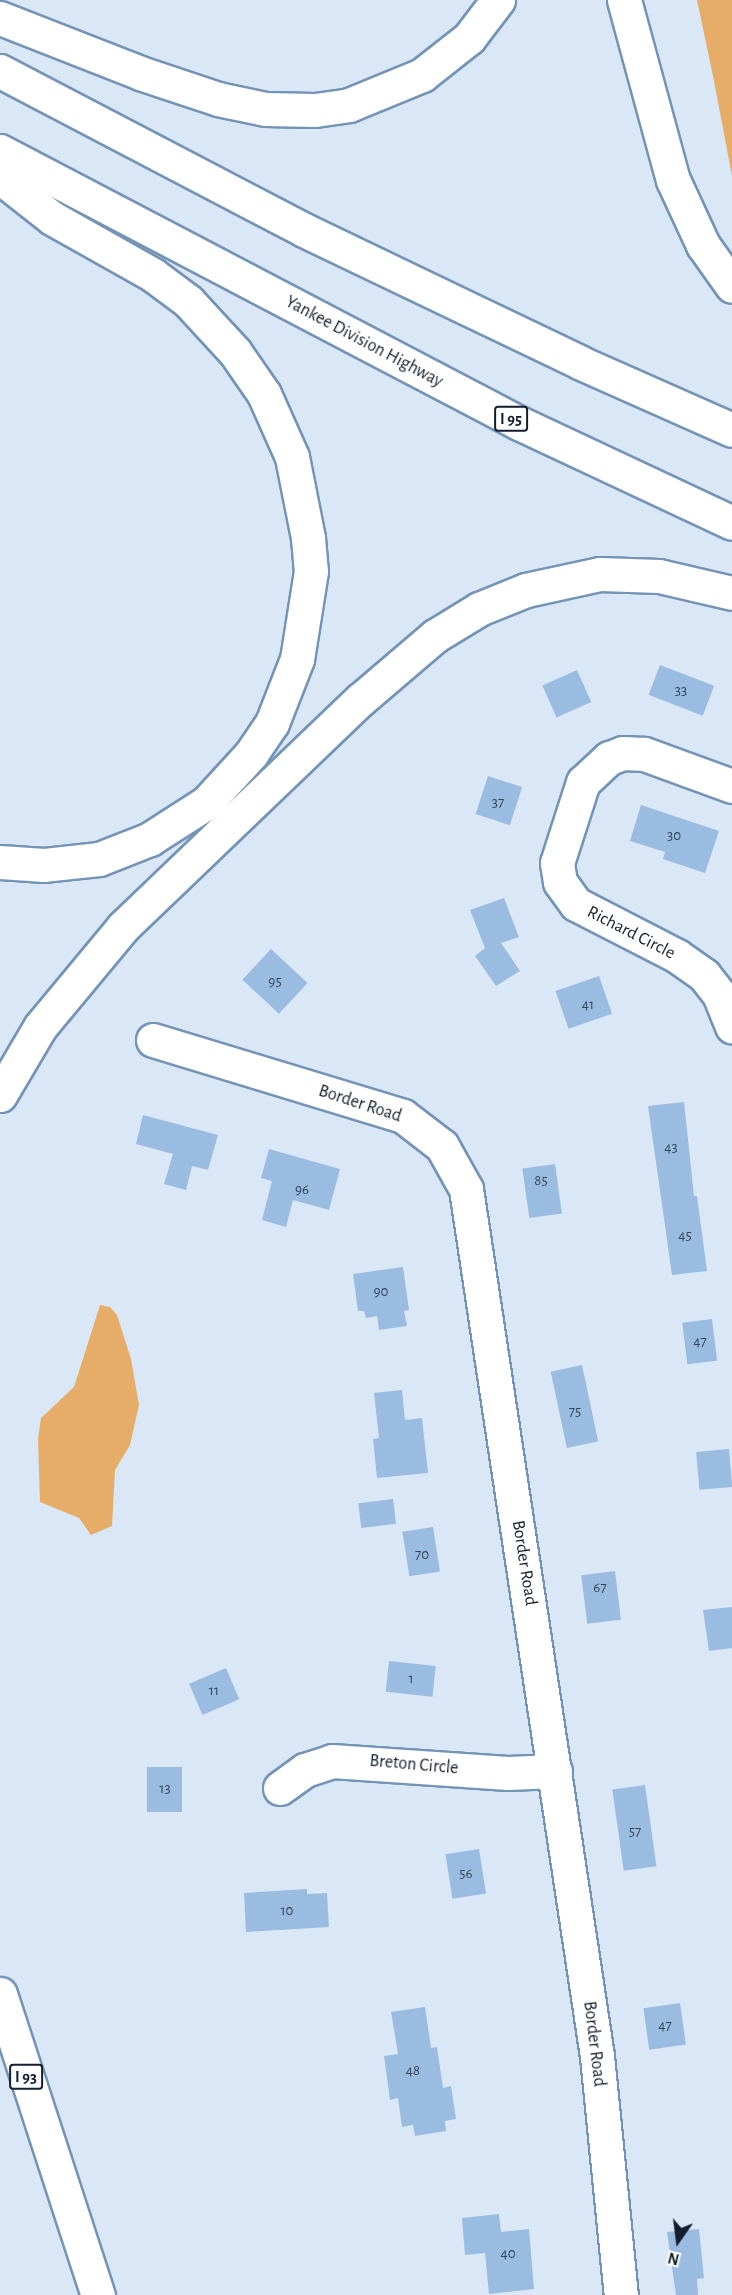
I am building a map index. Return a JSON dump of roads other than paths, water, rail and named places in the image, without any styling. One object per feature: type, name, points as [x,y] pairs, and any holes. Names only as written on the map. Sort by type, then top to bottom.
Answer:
[{"type":"main road","points":[[0,18],[130,70],[218,99],[265,110],[315,110],[349,105],[422,75],[468,38],[498,0]]},
{"type":"main road","points":[[624,0],[673,180],[698,236],[732,286]]},
{"type":"main road","points":[[0,71],[345,250],[581,363],[732,430]]},
{"type":"main road","name":"Yankee Division Highway","points":[[0,152],[519,423],[732,523]]},
{"type":"main road","points":[[0,177],[52,218],[153,275],[189,301],[235,352],[264,394],[292,457],[308,538],[310,571],[300,649],[272,723],[252,753],[206,802],[150,839],[99,858],[44,865],[0,862]]},
{"type":"main road","points":[[0,1095],[40,1027],[123,927],[360,700],[435,636],[479,609],[526,590],[600,574],[659,576],[732,593]]},
{"type":"main road","name":"Richard Circle","points":[[732,786],[644,754],[622,753],[609,758],[584,782],[557,863],[561,882],[576,904],[677,956],[704,975],[719,994],[732,1027]]},
{"type":"main road","name":"Border Road","points":[[153,1040],[402,1116],[442,1146],[460,1174],[470,1206],[597,2056],[621,2295]]},
{"type":"main road","name":"Breton Circle","points":[[280,1788],[305,1770],[332,1761],[508,1773],[555,1771]]},
{"type":"main road","name":"I 93","points":[[0,1994],[98,2295]]}]
